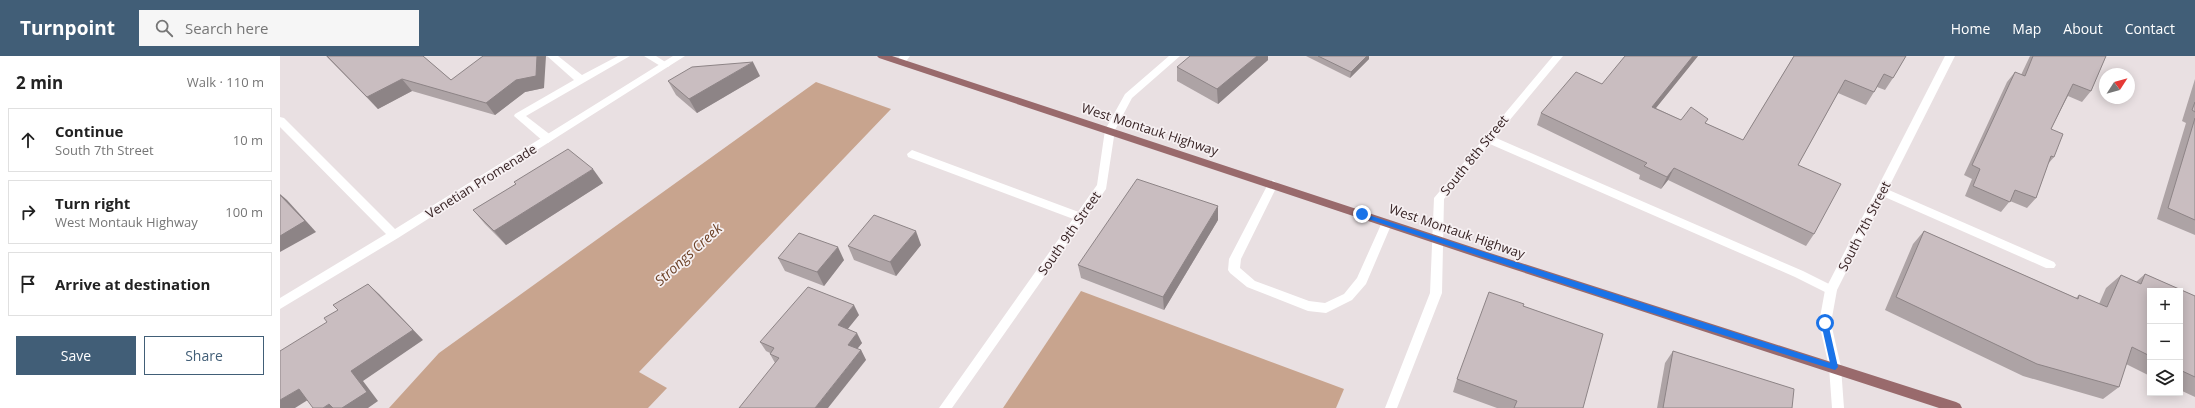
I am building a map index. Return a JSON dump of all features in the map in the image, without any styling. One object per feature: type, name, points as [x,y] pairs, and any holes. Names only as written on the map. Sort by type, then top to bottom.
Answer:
[{"type":"main road","name":"West Montauk Highway","points":[[882,56],[903,59],[1438,240],[1835,367],[1956,408]]},
{"type":"street","points":[[552,56],[580,80]]},
{"type":"street","points":[[548,139],[519,116],[580,80],[626,56]]},
{"type":"street","points":[[649,56],[665,66]]},
{"type":"street","name":"Venetian Promenade","points":[[280,304],[394,235],[680,56]]},
{"type":"street","name":"South 9th Street","points":[[945,408],[1102,186],[1110,130],[1128,96],[1175,56]]},
{"type":"street","name":"South 8th Street","points":[[1391,408],[1436,293],[1439,198],[1487,138],[1558,56]]},
{"type":"street","name":"South 7th Street","points":[[1838,408],[1835,367],[1825,323],[1831,290],[1950,56]]},
{"type":"street","points":[[280,121],[394,235]]},
{"type":"street","points":[[1487,138],[1799,274],[1831,290]]},
{"type":"street","points":[[912,154],[1080,217]]},
{"type":"street","points":[[1273,184],[1235,259],[1234,270],[1251,284],[1308,306],[1326,308],[1348,297],[1362,280],[1387,223]]},
{"type":"street","points":[[1882,191],[2050,265]]},
{"type":"water","name":"Strongs Creek","points":[[816,82],[891,109],[639,372],[667,388],[648,408],[389,408],[439,353]]},
{"type":"water","points":[[1081,291],[1344,389],[1336,408],[1003,408]]},
{"type":"building","points":[[327,56],[423,56],[451,80],[483,56],[537,56],[536,76],[516,80],[486,103],[402,79],[367,97]]},
{"type":"building","points":[[1190,56],[1257,56],[1217,89],[1177,67]]},
{"type":"building","points":[[1318,56],[1367,56],[1351,72]]},
{"type":"building","points":[[1625,56],[1693,56],[1652,107],[1681,120],[1691,107],[1708,119],[1705,123],[1743,140],[1794,56],[1906,56],[1893,78],[1884,74],[1874,92],[1845,80],[1798,165],[1841,184],[1814,234],[1674,168],[1667,177],[1644,166],[1647,163],[1541,113],[1576,72],[1602,84]]},
{"type":"building","points":[[2033,56],[2106,56],[2101,68],[2099,68],[2099,72],[2091,91],[2073,84],[2051,129],[2063,134],[2054,157],[2051,156],[2036,198],[2015,190],[2010,202],[1973,186],[1980,169],[1972,165],[2015,72],[2025,76]]},
{"type":"building","points":[[753,62],[689,99],[668,81],[692,67]]},
{"type":"building","points":[[2195,102],[2195,112],[2192,110]]},
{"type":"building","points":[[2195,118],[2195,220],[2168,208]]},
{"type":"building","points":[[568,149],[593,169],[494,231],[473,210],[516,184],[514,182]]},
{"type":"building","points":[[1137,179],[1218,206],[1163,297],[1078,265]]},
{"type":"building","points":[[280,195],[305,221],[280,236]]},
{"type":"building","points":[[874,215],[916,231],[890,262],[848,246]]},
{"type":"building","points":[[1924,231],[2078,299],[2079,295],[2107,307],[2121,275],[2141,284],[2145,274],[2177,288],[2147,288],[2147,354],[2132,347],[2119,387],[2037,364],[1896,297]]},
{"type":"building","points":[[799,233],[838,247],[817,272],[778,258]]},
{"type":"building","points":[[368,284],[413,330],[351,371],[367,392],[342,408],[333,408],[329,404],[323,408],[313,408],[299,389],[280,400],[280,351],[327,322],[324,318],[338,310],[333,305]]},
{"type":"building","points":[[808,287],[854,305],[838,325],[857,333],[848,345],[861,350],[815,408],[739,408],[779,358],[770,354],[774,348],[760,342]]},
{"type":"building","points":[[2183,291],[2195,296],[2195,377],[2183,371]]},
{"type":"building","points":[[1489,292],[1524,304],[1523,306],[1603,334],[1583,408],[1514,408],[1517,401],[1457,379]]},
{"type":"building","points":[[1673,351],[1794,389],[1792,408],[1663,408]]},
{"type":"route","points":[[1362,214],[1633,304],[1835,367],[1825,323]]}]
